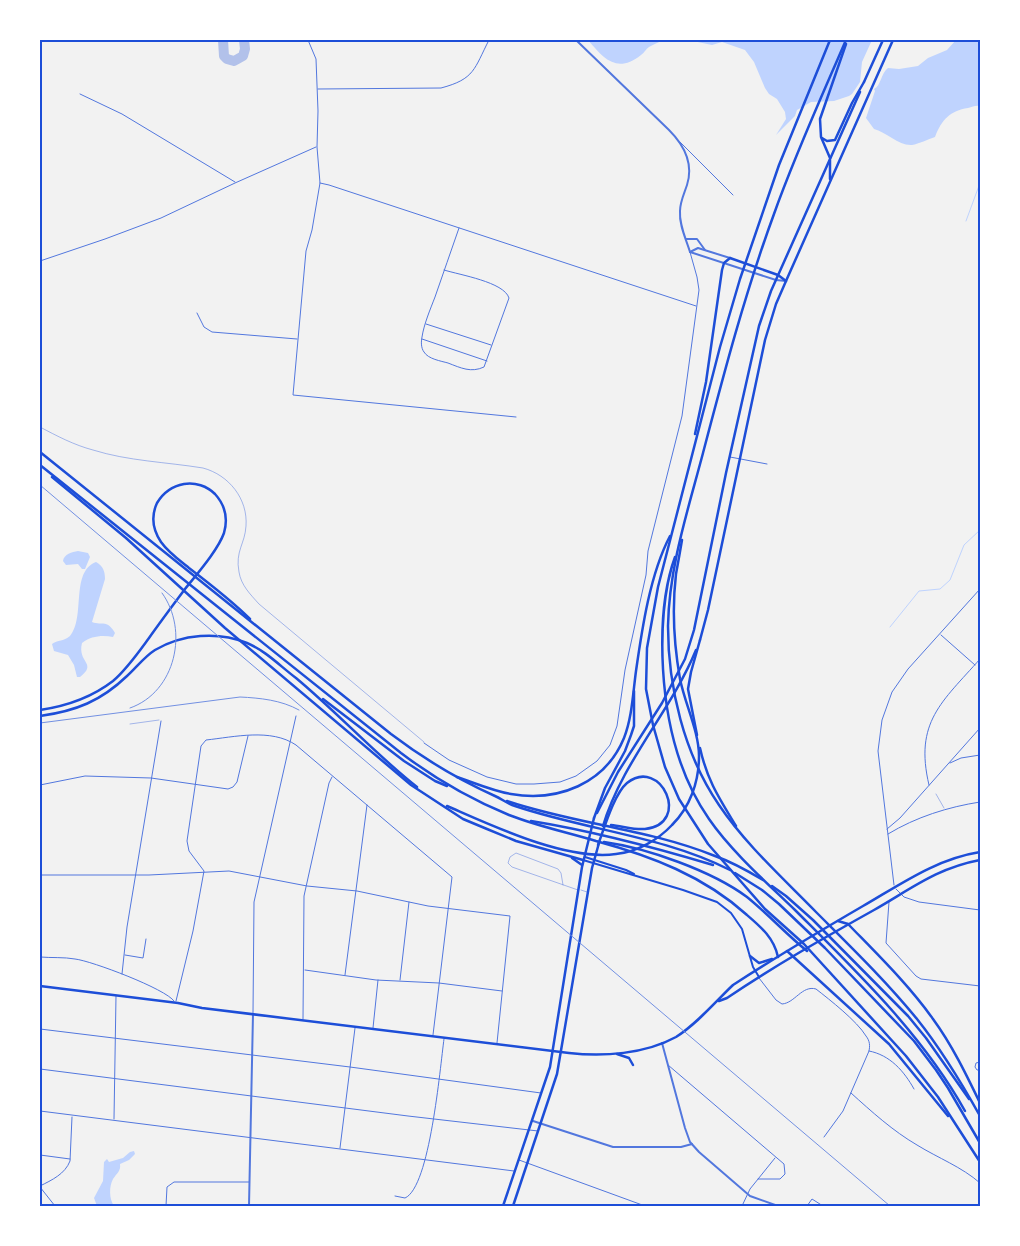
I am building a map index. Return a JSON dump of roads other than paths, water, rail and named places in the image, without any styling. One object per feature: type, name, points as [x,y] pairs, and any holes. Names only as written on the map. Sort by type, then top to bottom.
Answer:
[{"type":"main road","points":[[790,935],[708,844],[679,799],[658,746],[646,690],[646,663],[650,628],[658,587],[720,347],[740,279],[779,164],[830,40]]},
{"type":"main road","points":[[846,40],[782,191],[750,282],[729,351],[673,572],[669,616],[671,665],[679,712],[689,745],[707,786],[728,818],[899,998],[955,1073],[980,1116]]},
{"type":"main road","points":[[829,183],[830,158],[821,137],[821,114],[846,40]]},
{"type":"main road","points":[[594,818],[618,772],[668,692],[684,659],[694,630],[729,457],[759,326],[778,275],[883,40]]},
{"type":"main road","points":[[744,837],[718,799],[711,783],[702,756],[688,698],[689,678],[714,583],[766,334],[776,304],[893,40]]},
{"type":"main road","points":[[821,137],[827,142],[836,140],[852,103],[864,82]]},
{"type":"main road","points":[[694,446],[724,263],[730,258],[778,275],[786,281]]},
{"type":"main road","points":[[40,452],[411,749],[449,774],[512,805],[579,824],[670,846],[728,869],[762,890],[825,948],[926,1056],[948,1088],[980,1143]]},
{"type":"main road","points":[[40,465],[401,753],[458,791]]},
{"type":"main road","points":[[44,468],[60,484],[126,538],[225,628],[411,785],[463,818],[498,834],[569,856],[594,859],[636,875]]},
{"type":"main road","points":[[40,710],[79,701],[106,686],[130,664],[159,624],[206,562],[219,544],[226,520],[223,507],[217,496],[207,488],[188,484],[176,486],[160,498],[155,510],[154,529],[160,541],[172,554],[237,606],[256,625]]},
{"type":"main road","points":[[442,804],[513,834],[592,855],[616,854],[646,845],[670,827],[689,802],[698,776],[699,756],[676,654],[674,596],[683,529]]},
{"type":"main road","points":[[449,774],[492,790],[519,795],[545,796],[576,788],[603,770],[614,757],[627,731],[651,592],[660,554],[672,531]]},
{"type":"main road","points":[[679,548],[671,570],[667,590],[662,640],[664,682],[671,727],[689,781],[703,808],[723,838],[830,945],[915,1037],[951,1088],[980,1139]]},
{"type":"main road","points":[[40,716],[71,710],[89,704],[106,694],[149,654],[162,646],[184,638],[197,636],[235,639],[258,648],[311,690],[398,772],[426,794]]},
{"type":"main road","points":[[513,1206],[542,1124],[557,1074],[593,864],[606,816],[625,776],[683,679],[700,640]]},
{"type":"main road","points":[[503,1206],[533,1121],[553,1051],[583,858],[605,788],[625,751],[634,726],[634,687]]},
{"type":"main road","points":[[317,696],[404,761],[435,781],[498,811],[522,820],[680,863],[723,882],[748,898],[812,955],[906,1056],[931,1087],[980,1162]]},
{"type":"main road","points":[[497,797],[533,809],[580,820],[604,825],[617,827],[644,829],[661,822],[668,813],[667,793],[662,787],[654,780],[647,778],[634,780],[625,785],[608,819],[598,846]]},
{"type":"main road","points":[[522,820],[578,830],[671,852],[728,869]]},
{"type":"main road","points":[[617,827],[688,846],[715,856],[750,872],[786,896],[836,942],[920,1031],[975,1106]]},
{"type":"main road","points":[[615,845],[677,869],[718,892],[768,934],[778,957]]},
{"type":"main road","points":[[40,986],[553,1051],[590,1055],[615,1053],[642,1049],[662,1043],[684,1031],[717,1001],[723,993],[787,951],[895,887],[938,864],[980,852]]},
{"type":"main road","points":[[569,856],[582,865]]},
{"type":"main road","points":[[583,858],[593,864],[636,875],[717,902],[738,922],[745,936],[755,971],[759,977]]},
{"type":"main road","points":[[717,1001],[727,998],[792,956],[922,880],[943,870],[980,860]]},
{"type":"main road","points":[[838,921],[848,924],[902,980],[933,1019],[954,1052],[980,1103]]},
{"type":"main road","points":[[787,951],[889,1044],[956,1124]]},
{"type":"main road","points":[[750,956],[758,963],[778,957]]},
{"type":"main road","points":[[615,1053],[628,1057],[633,1065]]},
{"type":"street","points":[[308,40],[316,59],[317,147],[320,183],[312,230],[306,251],[293,395],[516,417]]},
{"type":"street","points":[[317,89],[441,88],[459,83],[471,74],[489,40]]},
{"type":"street","points":[[576,40],[733,194]]},
{"type":"street","points":[[80,94],[134,121],[235,182]]},
{"type":"street","points":[[424,743],[450,760],[487,777],[516,784],[560,782],[576,776],[597,761],[610,745],[617,726],[625,670],[646,575],[648,551],[682,416],[697,306],[698,278],[679,213],[690,170],[686,153],[680,141]]},
{"type":"street","points":[[40,260],[161,218],[235,182],[317,147]]},
{"type":"street","points":[[320,183],[697,306]]},
{"type":"street","points":[[444,270],[498,286],[507,293],[509,298],[484,368],[473,371],[468,370],[430,357],[424,353],[422,347],[422,338],[426,324],[444,270],[459,228]]},
{"type":"street","points":[[686,239],[697,239],[705,250]]},
{"type":"street","points":[[690,252],[697,248],[730,258]]},
{"type":"street","points":[[690,252],[776,280],[786,281]]},
{"type":"street","points":[[197,313],[204,327],[212,332],[298,339]]},
{"type":"street","points":[[426,324],[493,345]]},
{"type":"street","points":[[422,338],[487,361]]},
{"type":"street","points":[[729,457],[767,464]]},
{"type":"street","points":[[980,589],[908,669],[896,685],[882,720],[878,751],[895,887],[900,894],[908,899],[980,910]]},
{"type":"street","points":[[940,634],[975,665]]},
{"type":"street","points":[[929,785],[925,744],[930,721],[942,700],[980,659]]},
{"type":"street","points":[[249,1206],[254,902],[296,716]]},
{"type":"street","points":[[122,974],[161,720]]},
{"type":"street","points":[[887,829],[900,818],[980,728]]},
{"type":"street","points":[[40,785],[67,778],[85,776],[151,778],[230,788],[237,782],[248,735]]},
{"type":"street","points":[[175,1003],[193,931],[204,871],[189,851],[187,841],[201,746],[206,740],[248,735],[268,736],[290,740],[452,877],[433,1036]]},
{"type":"street","points":[[949,763],[961,758],[980,755]]},
{"type":"street","points":[[303,1020],[304,896],[329,784],[333,776]]},
{"type":"street","points":[[888,834],[906,824],[945,810],[980,802]]},
{"type":"street","points":[[344,975],[357,891],[367,805]]},
{"type":"street","points":[[40,875],[136,875],[229,871],[307,886],[357,891],[448,908],[510,916],[497,1044]]},
{"type":"street","points":[[400,980],[409,901]]},
{"type":"street","points":[[889,901],[886,943],[916,976],[921,979],[980,986]]},
{"type":"street","points":[[124,955],[143,958],[146,939]]},
{"type":"street","points":[[40,957],[75,959],[95,964],[122,974],[171,997],[175,1003]]},
{"type":"street","points":[[304,970],[378,980],[439,983],[502,991]]},
{"type":"street","points":[[759,977],[776,1000],[782,1004],[808,988],[816,989],[866,1035],[869,1042],[868,1051],[842,1113],[824,1136]]},
{"type":"street","points":[[372,1028],[378,980]]},
{"type":"street","points":[[114,1120],[116,996]]},
{"type":"street","points":[[340,1149],[355,1026]]},
{"type":"street","points":[[40,1029],[350,1067],[542,1093]]},
{"type":"street","points":[[395,1196],[405,1198],[412,1193],[424,1161],[434,1119],[444,1038]]},
{"type":"street","points":[[662,1043],[685,1128],[692,1144],[756,1199],[778,1206]]},
{"type":"street","points":[[868,1051],[878,1053],[891,1060],[906,1075],[914,1088]]},
{"type":"street","points":[[980,1062],[976,1063],[975,1067],[980,1070]]},
{"type":"street","points":[[668,1065],[776,1157],[785,1168],[784,1176],[778,1180],[758,1179]]},
{"type":"street","points":[[40,1069],[539,1131]]},
{"type":"street","points":[[850,1093],[890,1128],[919,1147],[972,1176],[980,1183]]},
{"type":"street","points":[[40,1111],[515,1171]]},
{"type":"street","points":[[54,1206],[40,1186],[62,1172],[68,1165],[70,1159],[72,1116]]},
{"type":"street","points":[[533,1121],[618,1148],[681,1147],[692,1144]]},
{"type":"street","points":[[40,1155],[70,1159]]},
{"type":"street","points":[[742,1206],[747,1192],[776,1157]]},
{"type":"street","points":[[519,1160],[645,1206]]},
{"type":"street","points":[[166,1206],[167,1187],[174,1182],[250,1182]]},
{"type":"street","points":[[806,1206],[810,1200],[814,1199],[823,1206]]},
{"type":"lane","points":[[40,427],[65,440],[93,451],[203,468],[215,472],[226,479],[238,494],[245,515],[246,526],[239,549],[238,562],[239,574],[245,588],[259,604],[424,743]]},
{"type":"lane","points":[[130,724],[161,720]]},
{"type":"lane","points":[[936,794],[945,810]]},
{"type":"lane","points":[[563,885],[561,872],[558,869],[516,854],[510,857],[508,863],[512,867],[563,885],[578,890],[588,892]]},
{"type":"water","points":[[588,40],[664,40],[649,47],[632,61],[618,64],[605,58]]},
{"type":"water","points":[[688,40],[872,40],[862,62],[860,82],[852,94],[834,101],[811,102],[797,110],[795,116],[776,135],[786,119],[785,112],[777,99],[769,94],[765,88],[754,62],[745,50],[722,42],[712,45]]},
{"type":"water","points":[[956,40],[980,40],[980,106],[956,111],[947,117],[935,137],[912,145],[897,141],[874,129],[866,118],[874,89],[886,70],[888,68],[899,69],[918,66],[928,58],[947,50]]},
{"type":"water","points":[[78,551],[88,553],[90,557],[85,569],[82,569],[78,564],[66,565],[63,561],[67,555]]},
{"type":"water","points":[[96,562],[103,569],[105,579],[92,622],[107,624],[115,633],[113,637],[97,637],[82,643],[81,650],[87,669],[80,677],[77,677],[74,665],[68,655],[54,651],[52,644],[68,638],[75,628],[83,575],[88,567]]},
{"type":"water","points":[[134,1151],[135,1154],[129,1160],[120,1164],[119,1170],[113,1179],[110,1196],[114,1206],[97,1206],[94,1198],[103,1181],[104,1162],[107,1159],[109,1162],[123,1158]]},
{"type":"waterway","points":[[966,221],[980,183]]},
{"type":"waterway","points":[[890,627],[919,591],[940,589],[950,580],[964,545],[980,530]]},
{"type":"railway","points":[[40,485],[890,1206]]},
{"type":"railway","points":[[130,708],[146,700],[158,688],[167,674],[173,658],[176,641],[175,624],[170,608],[162,593]]},
{"type":"railway","points":[[40,723],[240,697],[278,702],[299,710]]}]
